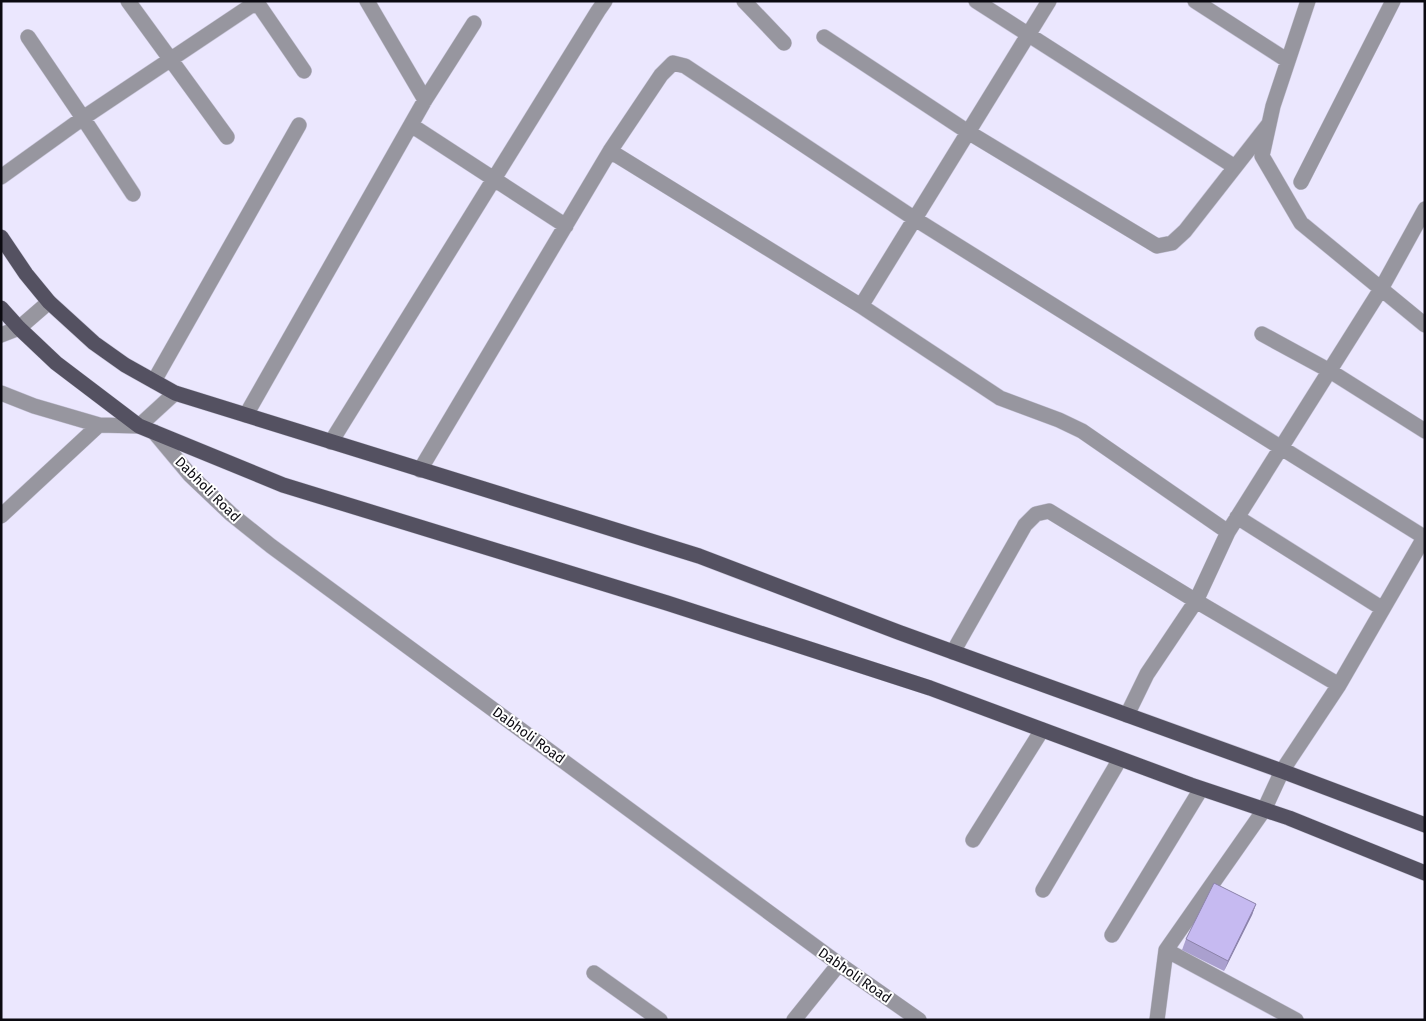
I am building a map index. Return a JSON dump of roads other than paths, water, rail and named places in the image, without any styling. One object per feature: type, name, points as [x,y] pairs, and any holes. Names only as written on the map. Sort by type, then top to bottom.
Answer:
[{"type":"main road","points":[[1,237],[26,274],[49,302],[94,343],[125,365],[175,393],[699,556],[953,652],[1282,771],[1425,826]]},
{"type":"main road","points":[[1,308],[56,363],[138,426],[283,485],[667,603],[930,688],[1201,789],[1289,818],[1425,873]]},
{"type":"street","points":[[128,1],[227,137]]},
{"type":"street","points":[[367,1],[424,100]]},
{"type":"street","points":[[331,442],[605,1]]},
{"type":"street","points":[[744,1],[784,43]]},
{"type":"street","points":[[976,1],[1235,167]]},
{"type":"street","points":[[861,306],[1049,1]]},
{"type":"street","points":[[1195,1],[1288,61]]},
{"type":"street","points":[[1308,1],[1273,106],[1262,156],[1300,223],[1425,325]]},
{"type":"street","points":[[1301,182],[1393,1]]},
{"type":"street","points":[[1,177],[83,118],[257,2],[304,71]]},
{"type":"street","points":[[246,415],[424,100],[474,23]]},
{"type":"street","points":[[28,38],[133,194]]},
{"type":"street","points":[[824,38],[968,132],[1157,246],[1172,243],[1185,231],[1268,124]]},
{"type":"street","points":[[420,470],[610,151],[661,74],[673,63],[686,66],[915,219],[1425,536],[1339,685],[1282,771],[1264,810],[1166,950],[1157,1020]]},
{"type":"street","points":[[154,381],[299,125]]},
{"type":"street","points":[[411,125],[566,226]]},
{"type":"street","points":[[610,151],[861,306],[1000,398],[1059,420],[1082,431],[1228,532]]},
{"type":"street","points":[[1127,715],[1147,674],[1196,601],[1228,532],[1381,289],[1425,209]]},
{"type":"street","points":[[1,335],[19,328],[49,302]]},
{"type":"street","points":[[1262,334],[1330,371],[1425,431]]},
{"type":"street","points":[[1,393],[34,406],[99,424],[138,426],[175,393]]},
{"type":"street","points":[[1,516],[99,424]]},
{"type":"street","name":"Dabholi Road","points":[[154,432],[190,475],[231,514],[271,546],[839,964],[919,1020]]},
{"type":"street","points":[[953,652],[1025,525],[1036,514],[1049,511],[1196,601],[1339,685]]},
{"type":"street","points":[[1237,517],[1383,609]]},
{"type":"street","points":[[973,840],[1042,730]]},
{"type":"street","points":[[1043,890],[1120,759]]},
{"type":"street","points":[[1112,935],[1201,789]]},
{"type":"street","points":[[1166,950],[1296,1020]]},
{"type":"street","points":[[794,1020],[839,964]]},
{"type":"street","points":[[594,973],[660,1020]]}]
